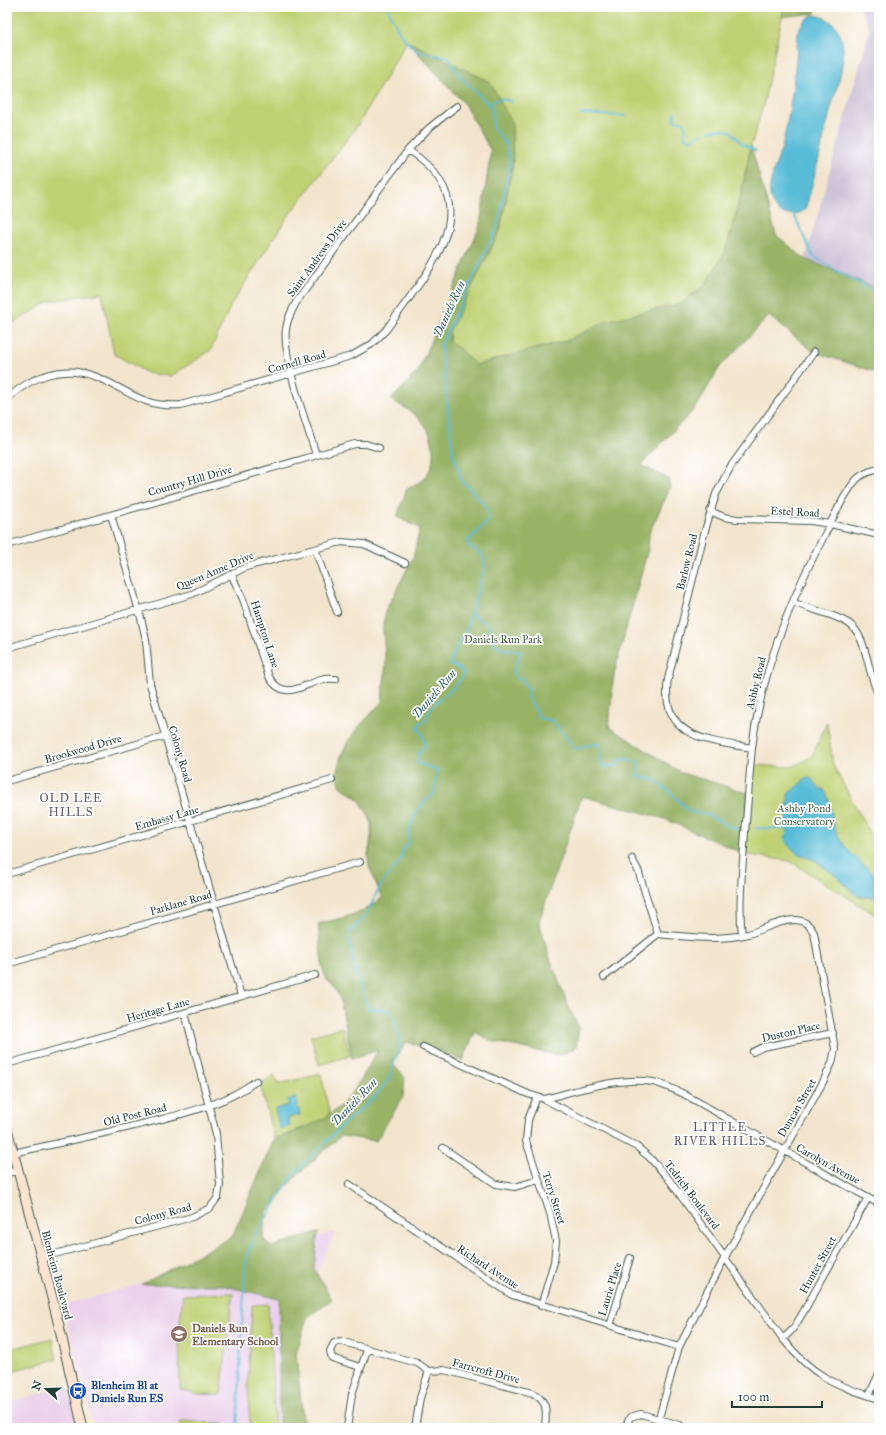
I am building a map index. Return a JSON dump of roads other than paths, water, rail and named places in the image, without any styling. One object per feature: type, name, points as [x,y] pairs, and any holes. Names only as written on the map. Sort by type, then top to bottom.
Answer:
[{"type":"main road","name":"Blenheim Boulevard","points":[[7,1128],[83,1428]]},
{"type":"street","name":"Saint Andrews Drive","points":[[316,455],[292,374],[285,343],[287,324],[293,308],[408,150],[429,128],[457,106]]},
{"type":"street","name":"Cornell Road","points":[[7,399],[32,380],[61,372],[91,375],[144,402],[170,406],[193,403],[351,356],[372,344],[386,330],[443,246],[449,221],[449,205],[444,188],[436,173],[408,150]]},
{"type":"street","name":"Barlow Road","points":[[752,748],[704,739],[690,734],[675,720],[667,699],[668,679],[710,511],[722,482],[731,466],[814,352]]},
{"type":"street","name":"Country Hill Drive","points":[[7,544],[355,444],[366,444],[379,448]]},
{"type":"street","name":"Ashby Road","points":[[742,935],[740,922],[752,748],[770,665],[781,630],[810,562],[830,524],[856,480],[864,474],[879,469]]},
{"type":"street","name":"Estel Road","points":[[710,511],[724,517],[737,519],[830,524],[879,535]]},
{"type":"street","name":"Colony Road","points":[[111,515],[146,640],[150,684],[241,996]]},
{"type":"street","name":"Queen Anne Drive","points":[[7,648],[192,594],[252,565],[341,542],[357,542],[370,546],[405,563]]},
{"type":"street","points":[[316,549],[337,612]]},
{"type":"street","name":"Hampton Lane","points":[[231,574],[243,599],[269,677],[274,684],[284,690],[293,691],[318,680],[336,679]]},
{"type":"street","points":[[793,602],[843,620],[854,627],[861,641],[873,684],[879,695]]},
{"type":"street","name":"Brookwood Drive","points":[[7,781],[165,736]]},
{"type":"street","name":"Embassy Lane","points":[[7,874],[332,780]]},
{"type":"street","points":[[632,859],[638,870],[658,934]]},
{"type":"street","name":"Parklane Road","points":[[7,964],[360,862]]},
{"type":"street","name":"Duncan Street","points":[[658,1418],[679,1347],[724,1257],[830,1068],[835,1049],[817,948],[811,927],[802,921],[791,920],[742,935]]},
{"type":"street","points":[[604,977],[658,934],[716,937],[742,935]]},
{"type":"street","name":"Heritage Lane","points":[[7,1064],[315,975]]},
{"type":"street","name":"Colony Road","points":[[40,1258],[192,1217],[210,1208],[218,1197],[220,1185],[218,1144],[185,1013]]},
{"type":"street","name":"Duston Place","points":[[753,1052],[763,1047],[833,1033]]},
{"type":"street","name":"Tedrich Boulevard","points":[[423,1047],[544,1099],[625,1140],[649,1157],[668,1178],[783,1339],[802,1361],[820,1376],[843,1388],[879,1399]]},
{"type":"street","name":"Carolyn Avenue","points":[[544,1099],[618,1082],[639,1080],[654,1082],[682,1093],[879,1204]]},
{"type":"street","name":"Old Post Road","points":[[14,1153],[111,1132],[209,1106],[224,1101],[256,1081]]},
{"type":"street","name":"Terry Street","points":[[537,1097],[528,1120],[526,1136],[528,1148],[550,1213],[556,1241],[554,1262],[541,1306]]},
{"type":"street","points":[[443,1148],[496,1184],[515,1187],[538,1180]]},
{"type":"street","points":[[7,1173],[18,1171]]},
{"type":"street","name":"Richard Avenue","points":[[349,1184],[502,1290],[522,1300],[679,1347]]},
{"type":"street","name":"Hunter Street","points":[[783,1339],[793,1329],[801,1316],[868,1198]]},
{"type":"street","name":"Laurie Place","points":[[610,1326],[630,1258]]},
{"type":"street","points":[[360,1367],[332,1358],[330,1351],[334,1343],[340,1341],[367,1350],[417,1363],[429,1371],[420,1398],[415,1428]]},
{"type":"street","points":[[347,1428],[352,1394],[367,1350]]},
{"type":"street","name":"Farrcroft Drive","points":[[429,1371],[444,1370],[533,1394],[545,1403],[545,1428]]},
{"type":"street","points":[[869,1395],[879,1374]]},
{"type":"street","points":[[626,1428],[628,1420],[634,1415],[641,1414],[680,1425]]},
{"type":"water","points":[[812,15],[825,18],[835,25],[841,36],[843,57],[839,81],[805,210],[800,213],[789,215],[783,214],[775,207],[770,196],[770,190],[772,176],[783,143],[788,116],[798,31],[804,21]]},
{"type":"water","points":[[807,778],[811,778],[819,788],[824,790],[827,795],[836,831],[844,845],[879,880],[879,900],[873,897],[858,897],[837,877],[816,861],[797,853],[788,845],[785,839],[788,830],[786,822],[788,812],[788,794]]},
{"type":"water","points":[[296,1097],[300,1115],[288,1118],[290,1126],[280,1129],[275,1109],[289,1105],[287,1100]]},
{"type":"waterway","name":"Daniels Run","points":[[237,1428],[245,1271],[247,1255],[255,1236],[294,1174],[345,1123],[375,1097],[389,1079],[400,1045],[397,1026],[390,1010],[369,1009],[356,972],[351,953],[349,933],[366,915],[381,885],[401,859],[403,850],[409,842],[412,821],[420,808],[435,792],[437,770],[418,763],[417,755],[425,746],[422,733],[418,729],[420,723],[426,721],[428,713],[432,707],[460,681],[464,674],[460,669],[450,664],[457,646],[465,634],[485,566],[483,555],[469,546],[468,541],[490,519],[485,505],[462,481],[453,454],[441,345],[497,228],[510,165],[506,144],[493,127],[492,108],[460,76],[448,57],[420,52],[412,47],[399,31],[387,7]]},
{"type":"waterway","points":[[490,104],[495,100],[500,99],[512,102]]},
{"type":"waterway","points":[[675,112],[674,121],[683,121],[685,125],[684,137],[691,140],[703,133]]},
{"type":"waterway","points":[[581,114],[626,116]]},
{"type":"waterway","points":[[709,131],[718,129],[731,131],[741,143],[756,151]]},
{"type":"waterway","points":[[794,215],[813,256],[845,276],[879,293]]},
{"type":"waterway","points":[[472,614],[488,625],[494,642],[502,649],[521,651],[513,674],[518,679],[522,679],[529,689],[527,697],[536,710],[539,718],[553,721],[575,749],[592,744],[598,744],[603,752],[600,759],[603,766],[616,766],[620,760],[624,758],[639,763],[637,776],[654,780],[669,791],[690,812],[708,815],[730,827],[738,829]]},
{"type":"waterway","points":[[756,828],[788,829]]},
{"type":"place","name":"Daniels Run Elementary School","points":[[179,1334]]},
{"type":"place","name":"Blenheim Bl at Daniels Run ES","points":[[78,1391]]},
{"type":"district","name":"OLD LEE HILLS","points":[[71,805]]},
{"type":"district","name":"LITTLE RIVER HILLS","points":[[720,1134]]},
{"type":"park label","name":"Daniels Run Park","points":[[503,639]]},
{"type":"park label","name":"Ashby Pond Conservatory","points":[[804,814]]}]
